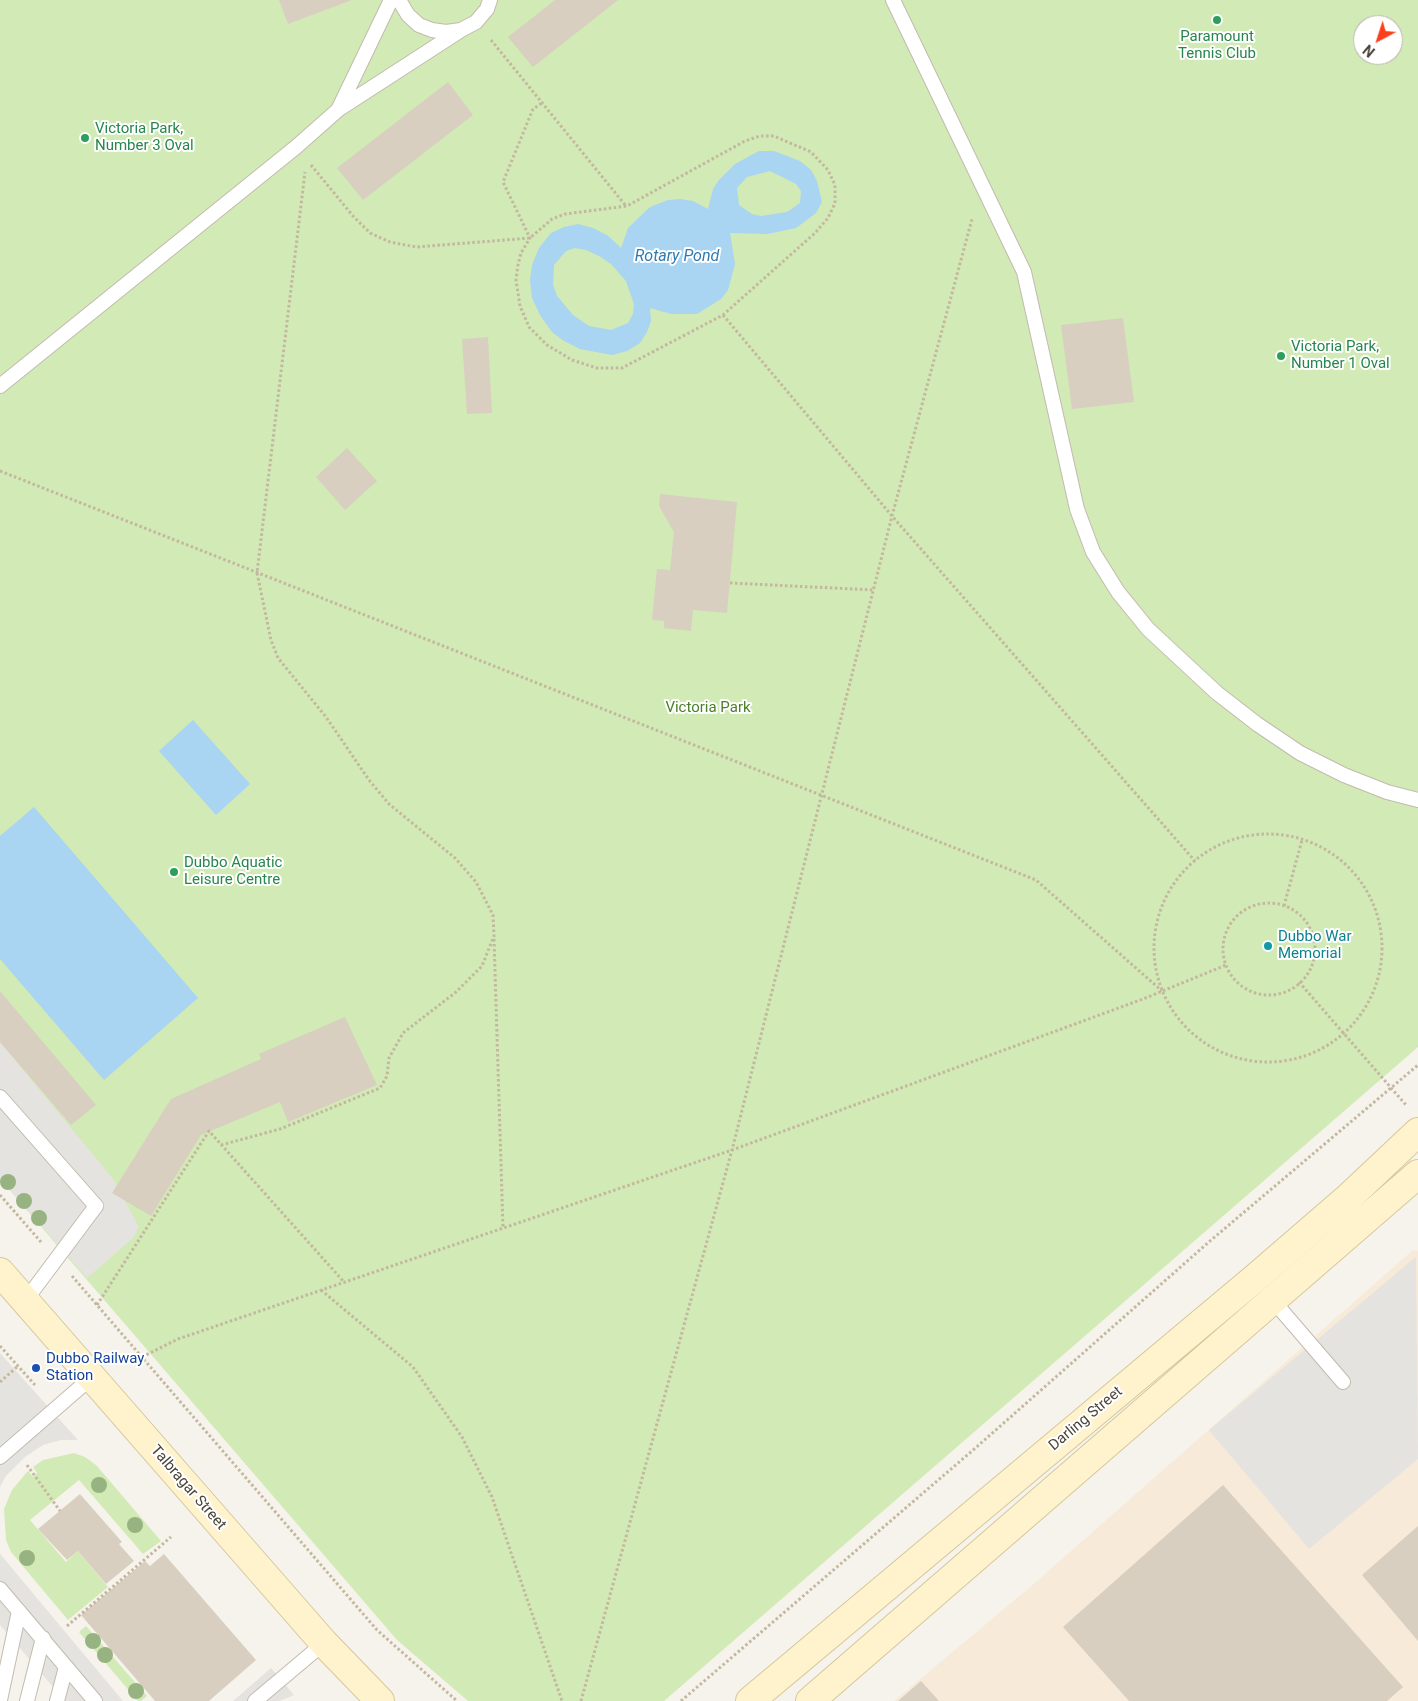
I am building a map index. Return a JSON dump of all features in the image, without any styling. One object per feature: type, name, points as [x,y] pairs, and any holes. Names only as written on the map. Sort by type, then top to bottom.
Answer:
[{"type":"street","name":"Darling Street","points":[[750,1701],[1254,1279],[1350,1196],[1418,1132]]},
{"type":"street","points":[[810,1701],[1418,1174]]},
{"type":"street","name":"Talbragar Street","points":[[0,1272],[324,1643],[380,1701]]},
{"type":"lane","points":[[339,109],[391,0]]},
{"type":"lane","points":[[400,0],[408,15],[419,25],[432,30],[446,32],[461,30]]},
{"type":"lane","points":[[893,0],[1024,272],[1077,509],[1093,552],[1118,592],[1148,629],[1168,648],[1217,694],[1257,724],[1300,753],[1344,775],[1387,792],[1418,800]]},
{"type":"lane","points":[[0,386],[296,147],[339,109],[476,22],[491,3]]},
{"type":"lane","points":[[0,1097],[96,1206],[26,1301]]},
{"type":"lane","points":[[1254,1279],[1343,1382]]},
{"type":"lane","points":[[0,1457],[92,1377]]},
{"type":"lane","points":[[0,1589],[95,1701]]},
{"type":"lane","points":[[0,1700],[19,1611]]},
{"type":"lane","points":[[27,1701],[42,1638]]},
{"type":"lane","points":[[255,1701],[324,1643]]},
{"type":"lane","points":[[57,1701],[66,1667]]},
{"type":"path","points":[[476,22],[626,206]]},
{"type":"path","points":[[530,238],[503,182],[533,109],[542,103]]},
{"type":"path","points":[[760,136],[774,136],[811,152],[828,170],[835,185],[836,203],[828,218],[723,315],[641,360],[622,368],[597,368],[572,360],[541,339],[529,327],[520,306],[516,280],[521,253],[530,238],[552,219],[565,214],[626,206],[745,142],[760,136]]},
{"type":"path","points":[[503,1228],[493,915],[476,882],[454,858],[389,804],[369,780],[326,716],[278,658],[271,640],[257,573],[306,159],[353,216],[370,233],[390,242],[416,247],[439,247],[530,238]]},
{"type":"path","points":[[581,1701],[732,1150],[892,516],[981,184]]},
{"type":"path","points":[[723,315],[892,516],[1195,861]]},
{"type":"path","points":[[0,471],[1036,880],[1162,991],[1183,1024],[1213,1048],[1249,1061],[1286,1061],[1321,1050],[1351,1028],[1372,998],[1382,962],[1381,925],[1367,890],[1344,862],[1312,842],[1276,834],[1238,838],[1203,854],[1175,881],[1159,915],[1154,954],[1162,991]]},
{"type":"path","points":[[730,583],[874,590]]},
{"type":"path","points":[[1284,906],[1302,840]]},
{"type":"path","points":[[1262,903],[1284,906],[1293,910],[1305,920],[1312,934],[1315,950],[1312,965],[1291,989],[1276,994],[1262,994],[1248,989],[1236,981],[1226,965],[1223,941],[1228,928],[1236,916],[1248,907],[1262,903]]},
{"type":"path","points":[[221,1145],[280,1129],[380,1088],[387,1076],[389,1058],[403,1033],[456,992],[482,966],[494,936]]},
{"type":"path","points":[[142,1357],[178,1339],[732,1150],[1162,991],[1226,965]]},
{"type":"path","points":[[1299,982],[1407,1107]]},
{"type":"path","points":[[681,1701],[972,1451],[1210,1241],[1418,1065]]},
{"type":"path","points":[[97,1305],[209,1131],[344,1282]]},
{"type":"path","points":[[0,1194],[377,1630],[457,1701]]},
{"type":"path","points":[[321,1290],[413,1367],[462,1437],[492,1497],[562,1701]]},
{"type":"path","points":[[0,1346],[34,1385]]},
{"type":"path","points":[[0,1382],[18,1366]]},
{"type":"path","points":[[26,1464],[60,1511]]},
{"type":"path","points":[[67,1626],[170,1537]]},
{"type":"shaded area","points":[[0,1042],[114,1180],[139,1227],[133,1238],[87,1278],[0,1179]]},
{"type":"shaded area","points":[[1413,1250],[1418,1251],[1418,1701],[894,1701],[1029,1588]]},
{"type":"shaded area","points":[[1416,1257],[1418,1459],[1309,1549],[1209,1430]]},
{"type":"shaded area","points":[[0,1353],[78,1440],[61,1440],[43,1445],[25,1457],[6,1476],[0,1487]]},
{"type":"shaded area","points":[[0,1553],[123,1701],[65,1701],[0,1625]]},
{"type":"shaded area","points":[[271,1668],[294,1695],[280,1701],[233,1701]]},
{"type":"green space","name":"Victoria Park","points":[[0,0],[1418,0],[1418,1047],[664,1701],[468,1701],[397,1640],[0,1179]]},
{"type":"green space","points":[[74,1453],[85,1457],[96,1465],[161,1541],[143,1554],[79,1480],[30,1520],[66,1562],[78,1551],[108,1587],[68,1620],[11,1552],[6,1540],[4,1509],[12,1490],[28,1471],[33,1477],[37,1473],[33,1467],[43,1460]]},
{"type":"green space","points":[[86,1626],[147,1696],[141,1701],[138,1701],[79,1632]]},
{"type":"water","name":"Rotary Pond","points":[[759,151],[774,151],[800,161],[811,170],[817,181],[822,202],[816,213],[796,228],[767,234],[730,233],[735,264],[728,290],[721,299],[697,314],[671,314],[650,308],[651,321],[647,332],[640,343],[627,351],[612,355],[580,349],[552,332],[540,315],[532,298],[530,280],[532,265],[539,248],[551,233],[564,227],[578,224],[593,228],[607,235],[621,248],[628,228],[650,207],[668,200],[680,199],[693,201],[708,209],[713,189],[735,164]],"holes":[[[770,171],[796,184],[801,191],[800,203],[787,212],[761,216],[752,214],[739,205],[737,188],[747,177]],[[575,248],[586,250],[599,256],[611,264],[626,281],[634,304],[633,314],[628,323],[611,330],[589,326],[573,315],[557,296],[553,285],[554,265],[566,251]]]},
{"type":"water","points":[[193,720],[250,784],[216,815],[159,751]]},
{"type":"water","points":[[34,807],[198,998],[104,1080],[0,959],[0,836]]},
{"type":"building","points":[[279,0],[352,0],[288,24]]},
{"type":"building","points":[[555,0],[618,0],[533,67],[508,37]]},
{"type":"building","points":[[448,82],[473,115],[363,200],[337,168]]},
{"type":"building","points":[[1123,318],[1134,402],[1072,409],[1061,325]]},
{"type":"building","points":[[488,337],[492,413],[467,414],[462,339]]},
{"type":"building","points":[[347,448],[377,481],[345,510],[316,477]]},
{"type":"building","points":[[660,494],[737,502],[727,613],[693,610],[691,631],[664,628],[664,621],[652,620],[657,569],[670,570],[674,532],[659,506]]},
{"type":"building","points":[[0,991],[96,1105],[71,1125],[0,1042]]},
{"type":"building","points":[[345,1017],[377,1085],[288,1122],[280,1102],[201,1135],[151,1216],[112,1193],[171,1099],[261,1059],[259,1054]]},
{"type":"building","points":[[1223,1485],[1403,1687],[1387,1701],[1129,1701],[1063,1627]]},
{"type":"building","points":[[80,1494],[122,1542],[119,1544],[134,1561],[106,1584],[78,1551],[67,1560],[38,1529]]},
{"type":"building","points":[[1418,1526],[1418,1641],[1362,1575]]},
{"type":"building","points":[[164,1554],[256,1660],[209,1701],[155,1701],[81,1615],[145,1561],[150,1566]]},
{"type":"building","points":[[921,1681],[939,1701],[898,1701]]},
{"type":"place","name":"Paramount Tennis Club","points":[[1217,20]]},
{"type":"place","name":"Victoria Park, Number 3 Oval","points":[[85,138]]},
{"type":"place","name":"Victoria Park, Number 1 Oval","points":[[1281,356]]},
{"type":"place","name":"Dubbo Aquatic Leisure Centre","points":[[174,872]]},
{"type":"place","name":"Dubbo War Memorial","points":[[1268,946]]},
{"type":"place","name":"Dubbo Railway Station","points":[[36,1368]]}]
